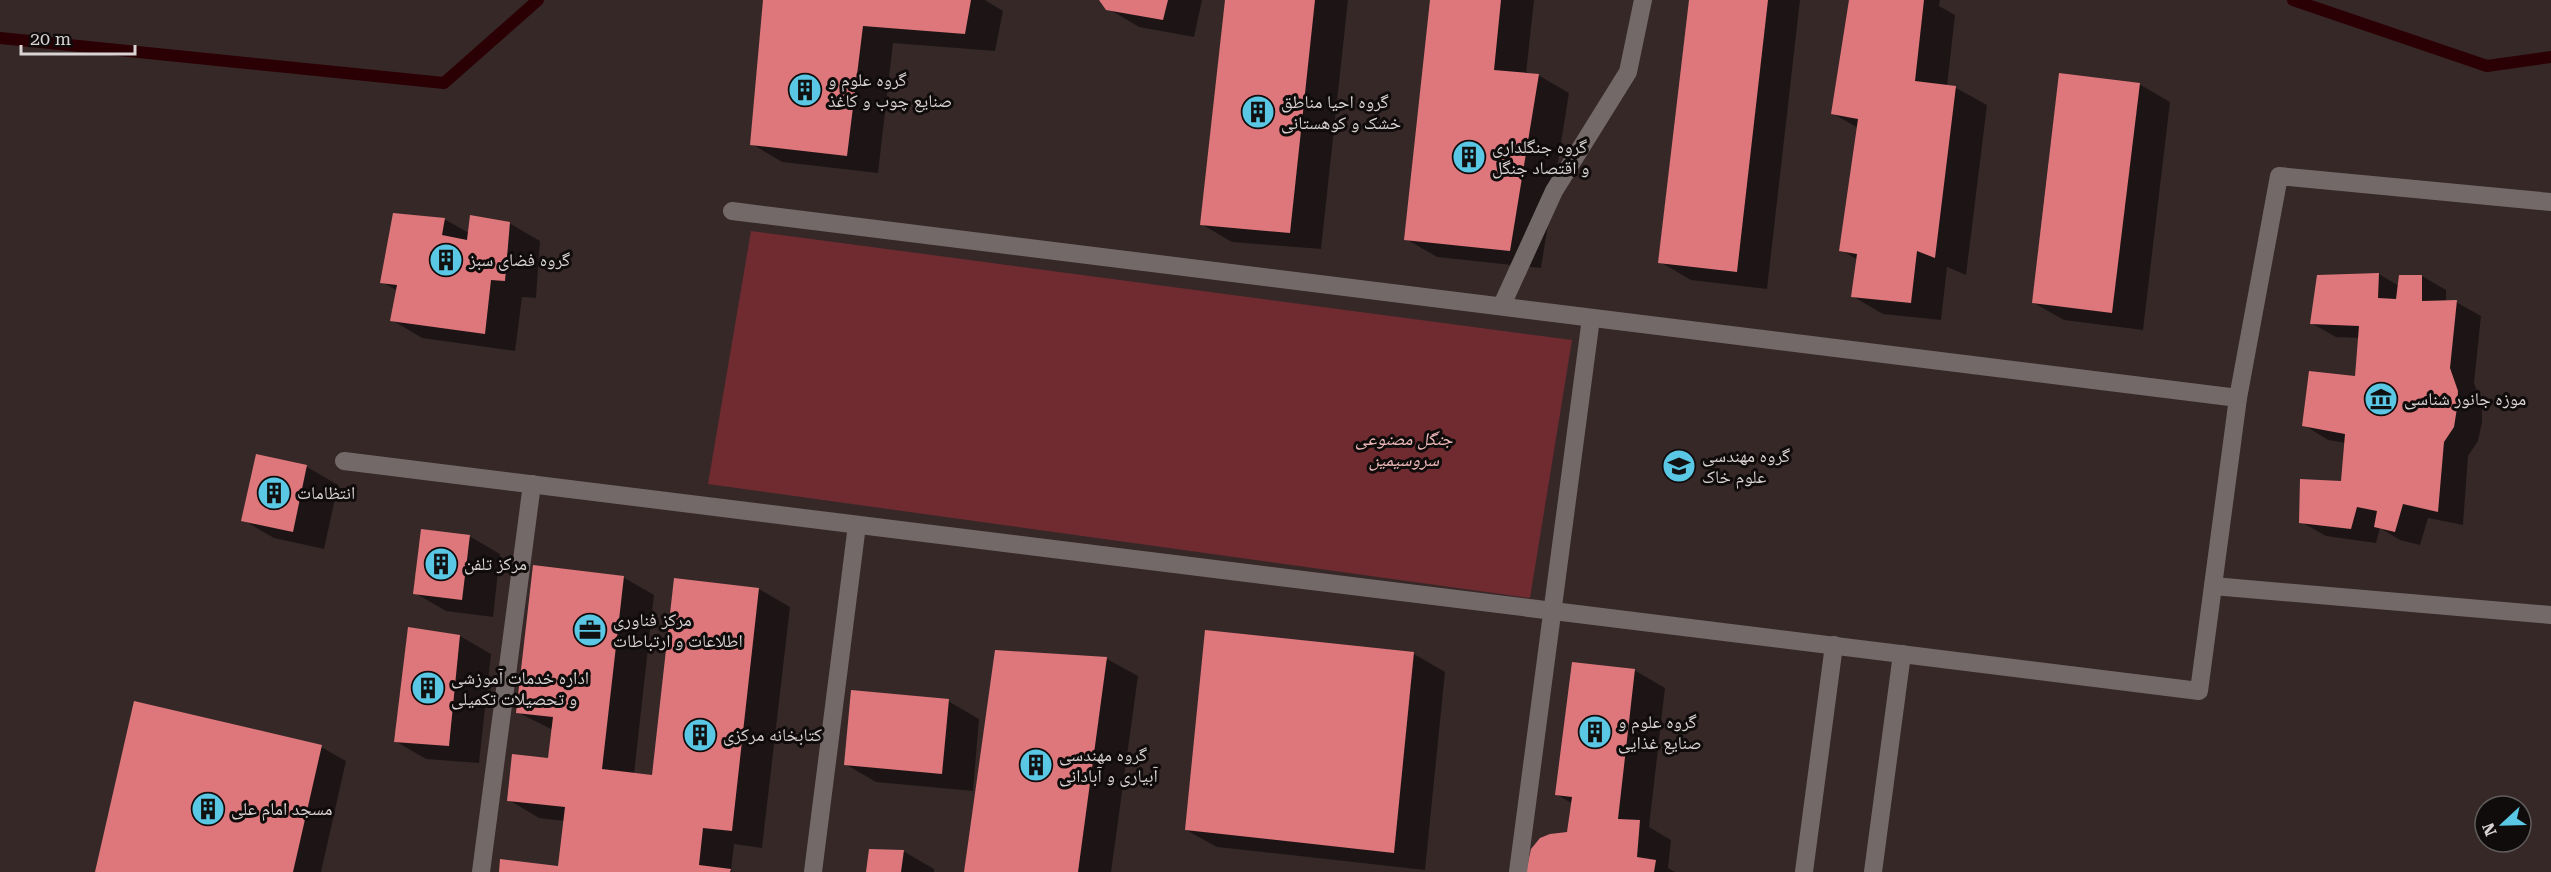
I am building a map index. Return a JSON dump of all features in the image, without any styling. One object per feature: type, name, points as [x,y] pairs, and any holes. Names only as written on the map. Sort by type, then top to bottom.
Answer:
[{"type":"street","points":[[1502,305],[1554,191],[1628,72],[1643,0]]},
{"type":"street","points":[[344,461],[2199,691],[2238,398],[2279,176],[2551,202]]},
{"type":"street","points":[[732,211],[2238,398]]},
{"type":"street","points":[[1518,872],[1591,318]]},
{"type":"street","points":[[481,872],[532,483]]},
{"type":"street","points":[[813,872],[857,525]]},
{"type":"street","points":[[2213,586],[2551,615]]},
{"type":"street","points":[[1804,872],[1834,645]]},
{"type":"street","points":[[1873,872],[1902,654]]},
{"type":"shaded area","points":[[0,0],[2551,0],[2551,872],[0,872]]},
{"type":"green space","name":"جنگل مصنوعی سروسیمین","points":[[751,231],[1572,340],[1530,598],[708,484]]},
{"type":"building","name":"گروه علوم و صنایع چوب و کاغذ","points":[[763,0],[971,0],[965,34],[863,26],[847,156],[750,145]]},
{"type":"building","points":[[1099,0],[1168,0],[1163,20],[1106,10]]},
{"type":"building","name":"گروه احیا مناطق خشک و کوهستانی","points":[[1225,0],[1315,0],[1290,233],[1200,225]]},
{"type":"building","name":"گروه جنگلداری و اقتصاد جنگل","points":[[1430,0],[1501,0],[1494,70],[1539,74],[1510,251],[1404,240]]},
{"type":"building","points":[[1689,0],[1768,0],[1737,272],[1658,263]]},
{"type":"building","points":[[1849,0],[1924,0],[1915,81],[1956,86],[1935,258],[1917,251],[1911,303],[1851,297],[1857,254],[1839,251],[1858,119],[1831,114]]},
{"type":"building","points":[[2059,73],[2140,83],[2112,313],[2032,303]]},
{"type":"building","name":"گروه فضای سبز","points":[[393,213],[445,218],[442,235],[467,240],[470,215],[510,222],[505,281],[491,280],[485,334],[390,321],[397,285],[380,283]]},
{"type":"building","name":"موزه جانور شناسی","points":[[2379,273],[2378,298],[2396,299],[2399,275],[2422,275],[2422,301],[2457,300],[2450,368],[2458,391],[2457,408],[2454,427],[2444,442],[2438,512],[2403,504],[2395,532],[2374,527],[2377,511],[2357,507],[2351,529],[2299,523],[2300,479],[2341,481],[2345,434],[2302,426],[2309,371],[2355,376],[2359,326],[2310,324],[2317,275]]},
{"type":"building","name":"انتظامات","points":[[256,454],[307,465],[293,532],[241,521]]},
{"type":"building","name":"مرکز تلفن","points":[[421,529],[470,535],[462,600],[413,594]]},
{"type":"building","name":"کتابخانه مرکزی","points":[[533,565],[624,576],[602,769],[652,775],[674,578],[759,588],[732,831],[703,828],[699,865],[731,869],[730,872],[499,872],[500,859],[558,866],[565,807],[507,801],[512,754],[548,758],[553,717],[516,713]]},
{"type":"building","name":"اداره خدمات آموزشی و تحصیلات تکمیلی","points":[[408,627],[460,635],[449,746],[394,742]]},
{"type":"building","points":[[1205,630],[1414,652],[1394,853],[1185,830]]},
{"type":"building","name":"گروه مهندسی آبیاری و آبادانی","points":[[995,650],[1107,657],[1078,872],[964,872]]},
{"type":"building","name":"گروه علوم و صنایع غذایی","points":[[1572,662],[1635,669],[1618,819],[1640,820],[1637,857],[1656,860],[1654,872],[1526,872],[1531,849],[1540,838],[1567,832],[1572,797],[1555,795]]},
{"type":"building","points":[[851,690],[949,699],[942,774],[844,765]]},
{"type":"building","name":"مسجد امام علی","points":[[134,701],[322,745],[293,872],[95,872]]},
{"type":"building","points":[[869,849],[904,850],[901,872],[866,872]]},
{"type":"waterway","points":[[0,38],[444,83],[538,0]]},
{"type":"waterway","points":[[2293,0],[2487,66],[2551,57]]},
{"type":"place","name":"گروه علوم و صنایع چوب و کاغذ","points":[[805,90]]},
{"type":"place","name":"گروه احیا مناطق خشک و کوهستانی","points":[[1258,112]]},
{"type":"place","name":"گروه جنگلداری و اقتصاد جنگل","points":[[1469,157]]},
{"type":"place","name":"گروه فضای سبز","points":[[446,260]]},
{"type":"place","name":"موزه جانور شناسی","points":[[2381,399]]},
{"type":"place","name":"گروه مهندسی علوم خاک","points":[[1679,466]]},
{"type":"place","name":"انتظامات","points":[[274,493]]},
{"type":"place","name":"مرکز تلفن","points":[[441,564]]},
{"type":"place","name":"مرکز فناوری اطلاعات و ارتباطات","points":[[590,630]]},
{"type":"place","name":"اداره خدمات آموزشی و تحصیلات تکمیلی","points":[[428,688]]},
{"type":"place","name":"گروه علوم و صنایع غذایی","points":[[1595,732]]},
{"type":"place","name":"کتابخانه مرکزی","points":[[700,735]]},
{"type":"place","name":"گروه مهندسی آبیاری و آبادانی","points":[[1036,765]]},
{"type":"place","name":"مسجد امام علی","points":[[208,809]]}]
